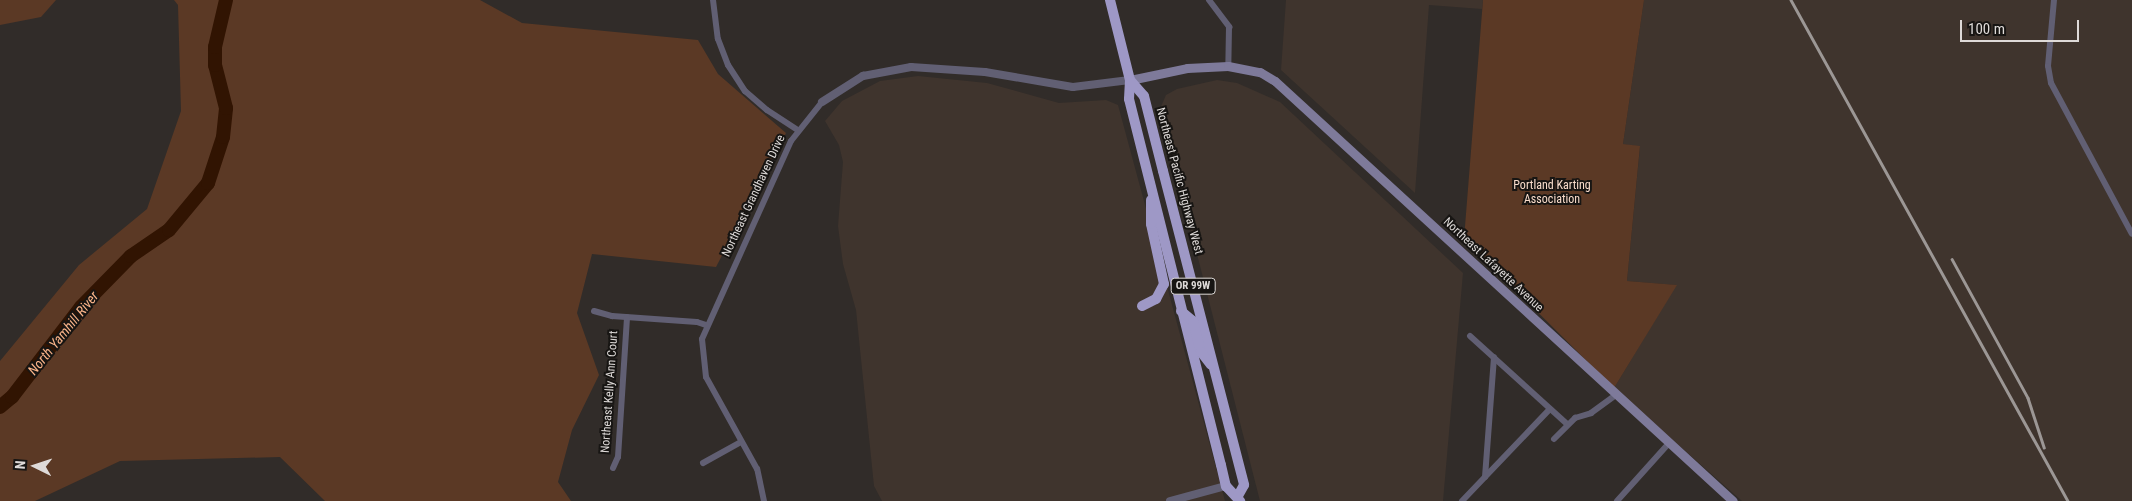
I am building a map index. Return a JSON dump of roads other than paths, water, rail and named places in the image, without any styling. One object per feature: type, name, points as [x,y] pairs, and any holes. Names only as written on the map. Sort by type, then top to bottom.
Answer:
[{"type":"highway","name":"Northeast Pacific Highway West","points":[[1110,0],[1130,80],[1129,99],[1152,186],[1181,312],[1226,486],[1239,499],[1244,485],[1144,96],[1130,80]]},
{"type":"highway","points":[[1142,306],[1156,299],[1164,284],[1151,224],[1152,186]]},
{"type":"highway","points":[[1156,205],[1167,220],[1184,288],[1191,298],[1197,301]]},
{"type":"highway","points":[[1181,312],[1194,321],[1201,352],[1214,370]]},
{"type":"main road","name":"Northeast Lafayette Avenue","points":[[1130,80],[1188,68],[1228,66],[1260,72],[1288,91],[1733,501]]},
{"type":"street","points":[[713,0],[718,39],[728,65],[745,90],[766,110],[798,130]]},
{"type":"street","points":[[1209,0],[1229,27],[1228,66]]},
{"type":"street","points":[[2054,0],[2048,66],[2051,83],[2132,234]]},
{"type":"street","name":"Northeast Grandhaven Drive","points":[[764,501],[760,477],[706,377],[702,359],[706,325],[798,130],[822,102],[863,76],[911,67],[985,72],[1073,87],[1130,80]]},
{"type":"street","points":[[594,311],[627,317],[696,322],[706,325]]},
{"type":"street","name":"Northeast Kelly Ann Court","points":[[613,468],[618,457],[627,317]]},
{"type":"street","points":[[1470,336],[1567,424]]},
{"type":"street","points":[[1485,477],[1494,358]]},
{"type":"street","points":[[1554,439],[1567,424],[1591,413],[1616,395]]},
{"type":"street","points":[[1462,501],[1550,408]]},
{"type":"street","points":[[703,463],[741,442]]},
{"type":"street","points":[[1617,501],[1669,443]]},
{"type":"street","points":[[1170,501],[1226,486]]},
{"type":"waterway","name":"North Yamhill River","points":[[0,407],[12,397],[81,307],[131,256],[169,230],[208,183],[223,137],[226,108],[215,65],[215,47],[226,0]]},
{"type":"railway","points":[[1791,0],[2068,501]]},
{"type":"railway","points":[[1952,259],[2028,398],[2044,447]]},
{"type":"park label","name":"Portland Karting Association","points":[[1552,193]]}]
